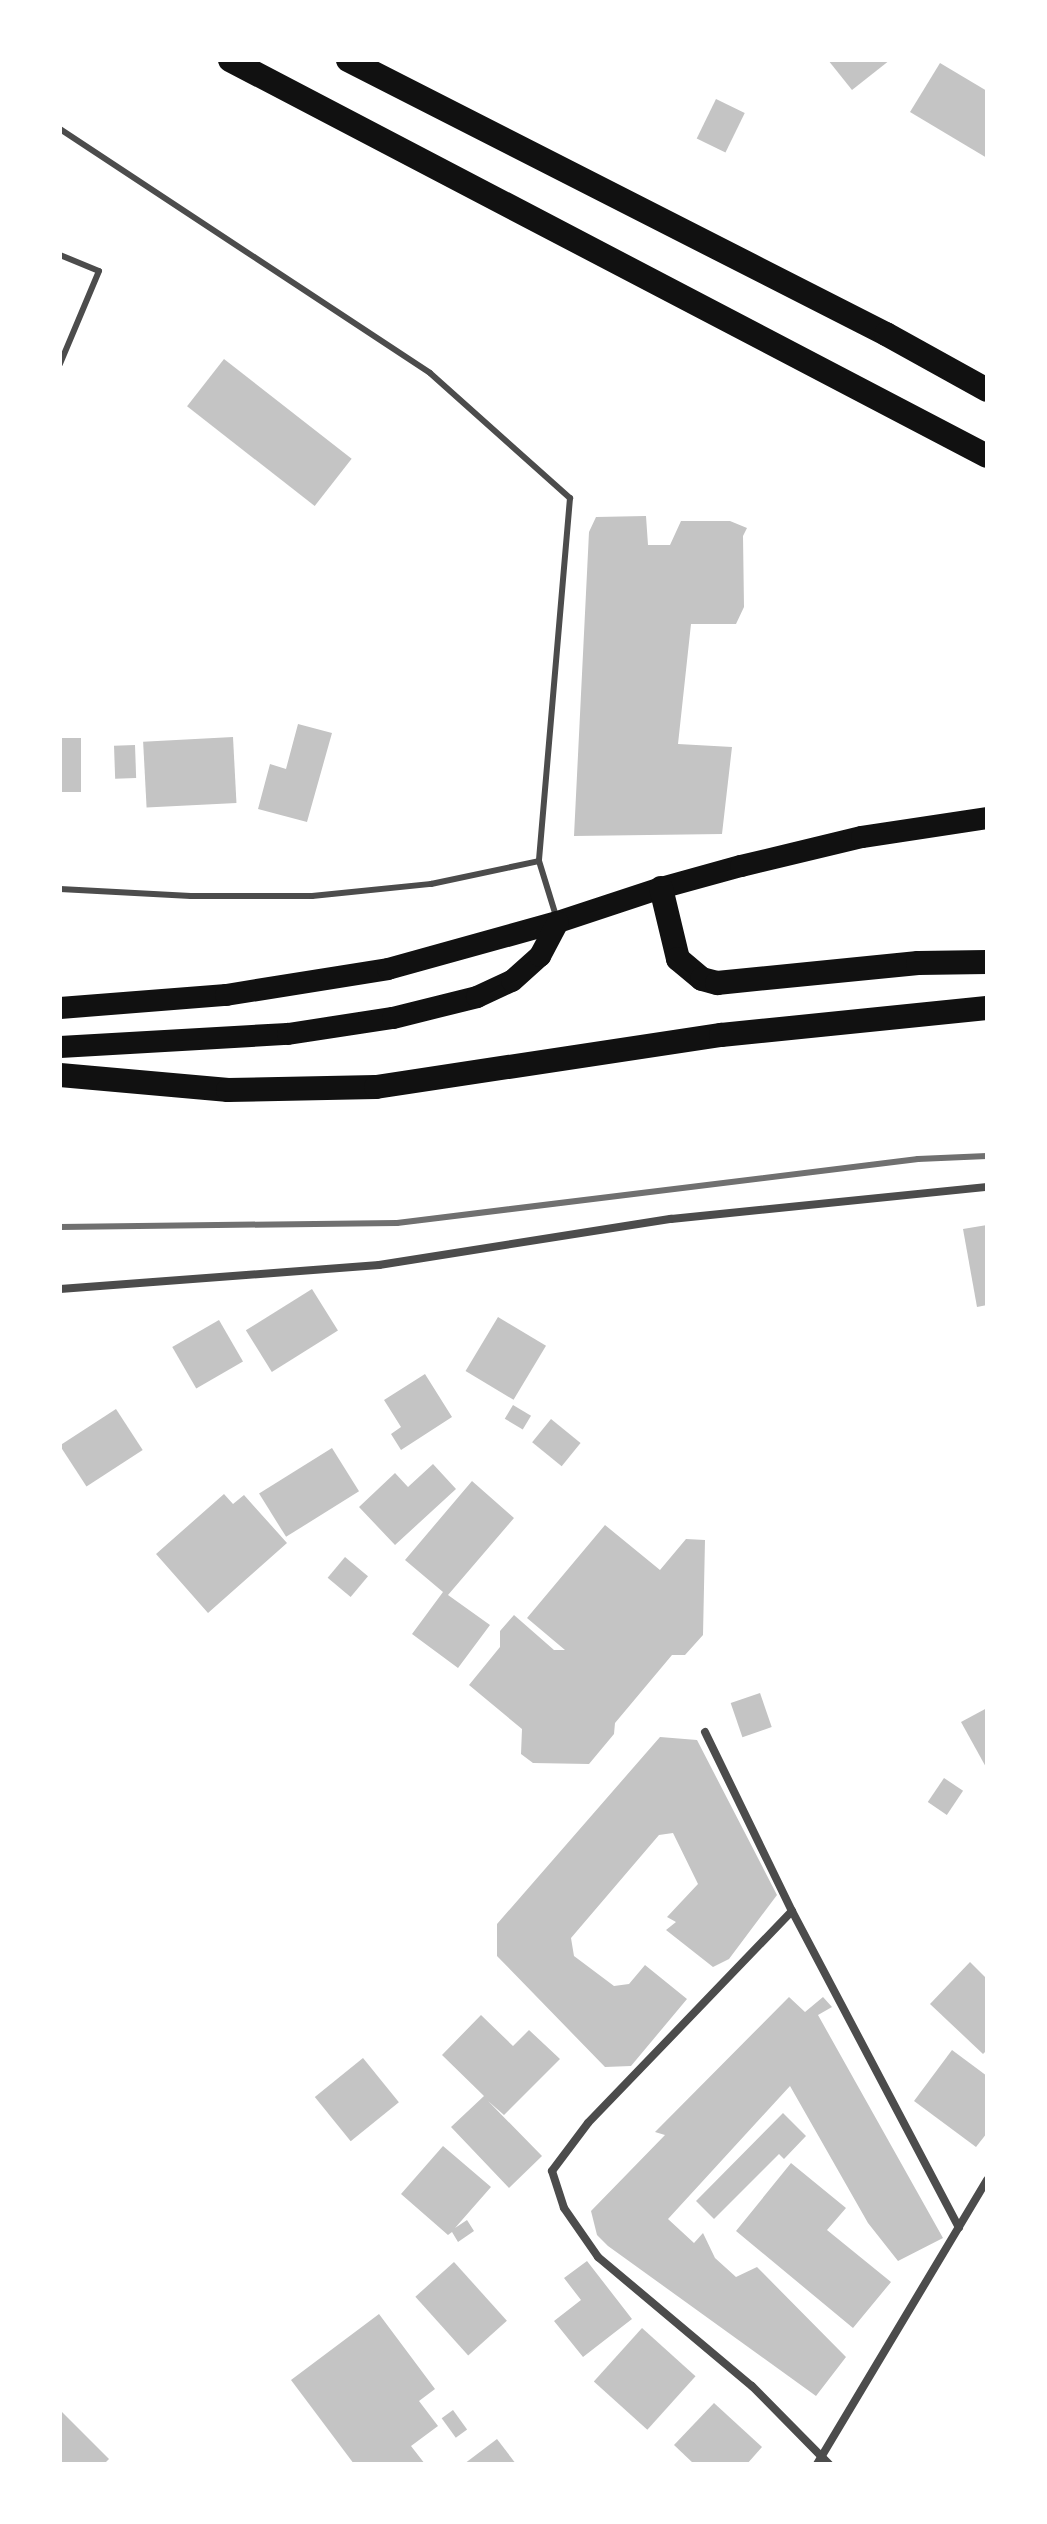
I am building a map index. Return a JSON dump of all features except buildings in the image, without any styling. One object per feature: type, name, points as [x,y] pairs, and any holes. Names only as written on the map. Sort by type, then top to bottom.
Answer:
[{"type":"highway","points":[[230,60],[987,456]]},
{"type":"highway","points":[[348,60],[886,334],[987,390]]},
{"type":"highway","points":[[60,1008],[226,995],[388,969],[558,922],[661,888],[862,837],[987,818]]},
{"type":"highway","points":[[661,888],[678,959],[702,979],[717,983],[918,963],[987,962]]},
{"type":"highway","points":[[60,1047],[288,1034],[393,1018],[495,991],[512,981],[540,956],[558,922]]},
{"type":"highway","points":[[60,1075],[228,1090],[376,1087],[721,1035],[987,1008]]},
{"type":"street","points":[[60,1289],[379,1265],[671,1219],[987,1187]]},
{"type":"street","points":[[705,1732],[792,1911],[959,2228]]},
{"type":"street","points":[[792,1911],[588,2123],[552,2171],[564,2208],[598,2257],[752,2386],[823,2462],[987,2180]]},
{"type":"lane","points":[[60,129],[430,373],[570,498],[539,861],[558,922]]},
{"type":"lane","points":[[60,255],[99,271],[60,364]]},
{"type":"lane","points":[[60,889],[191,896],[312,896],[431,884],[539,861]]},
{"type":"railway","points":[[60,1227],[397,1223],[918,1159],[987,1156]]}]
